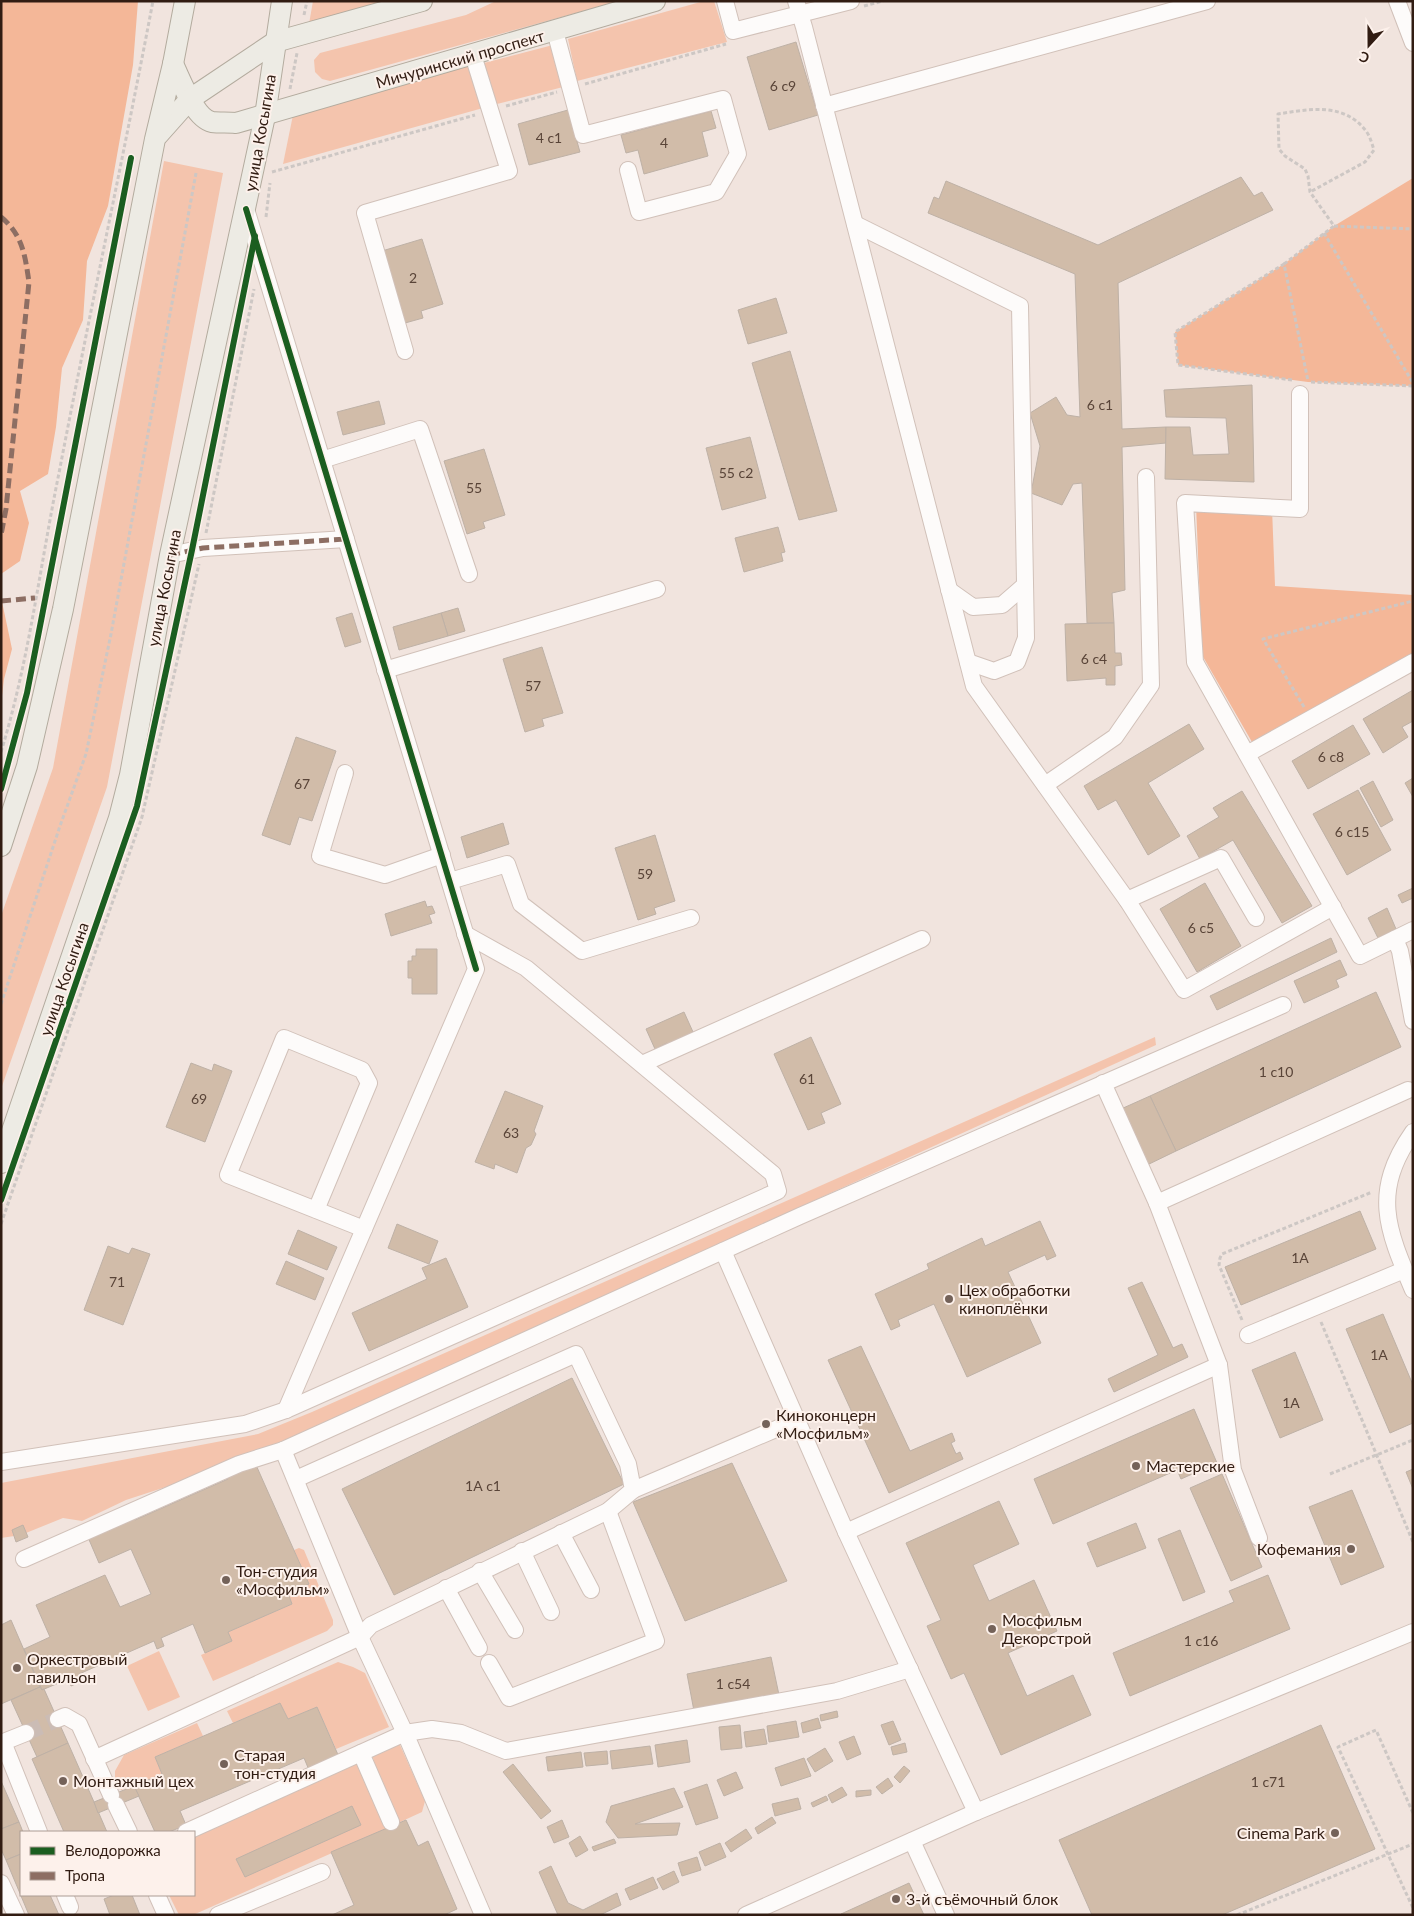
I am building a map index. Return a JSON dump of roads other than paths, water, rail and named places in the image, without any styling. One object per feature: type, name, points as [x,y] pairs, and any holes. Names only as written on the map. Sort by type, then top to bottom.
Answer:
[{"type":"main road","points":[[1,846],[27,766],[63,609],[155,139],[173,64],[185,1]]},
{"type":"main road","name":"улица Косыгина","points":[[1,1163],[119,818],[130,775],[170,554],[265,116],[282,1]]},
{"type":"main road","points":[[155,139],[190,99],[276,42],[422,1]]},
{"type":"main road","name":"Мичуринский проспект","points":[[173,64],[199,113],[210,122],[236,123],[655,1]]},
{"type":"street","points":[[724,1],[733,31],[798,7],[851,1]]},
{"type":"street","points":[[824,106],[1207,1]]},
{"type":"street","points":[[1397,1],[1413,42]]},
{"type":"street","points":[[798,7],[974,686],[1128,900],[1184,990],[1333,906]]},
{"type":"street","points":[[555,30],[583,135],[723,98],[738,154],[716,192],[639,212],[628,170]]},
{"type":"street","points":[[404,351],[364,214],[509,171],[474,55]]},
{"type":"street","points":[[246,208],[476,970],[286,1410]]},
{"type":"street","points":[[855,224],[1020,306],[1026,638],[1016,662],[994,671],[968,662]]},
{"type":"street","points":[[1304,388],[1300,509],[1185,503],[1195,662],[1360,956],[1413,930]]},
{"type":"street","points":[[322,460],[420,429],[469,574]]},
{"type":"street","points":[[1044,784],[1115,737],[1151,685],[1146,477]]},
{"type":"street","points":[[170,554],[203,548],[346,539]]},
{"type":"street","points":[[949,590],[973,607],[1002,606],[1025,585]]},
{"type":"street","points":[[386,670],[657,589]]},
{"type":"street","points":[[1247,754],[1413,662]]},
{"type":"street","points":[[345,774],[320,856],[385,875],[442,855]]},
{"type":"street","points":[[1128,900],[1221,858],[1256,918]]},
{"type":"street","points":[[450,881],[507,864],[521,904],[582,951],[691,918]]},
{"type":"street","points":[[1,1462],[245,1424],[286,1410],[778,1191],[773,1174],[526,968],[465,934]]},
{"type":"street","points":[[642,1064],[922,939]]},
{"type":"street","points":[[1395,939],[1400,951],[1413,1021]]},
{"type":"street","points":[[24,1559],[239,1464],[283,1450],[723,1251],[1283,1005]]},
{"type":"street","points":[[316,1210],[369,1083],[362,1070],[284,1038],[228,1175],[316,1210],[364,1229]]},
{"type":"street","points":[[1103,1083],[1157,1203],[1219,1365],[1233,1470],[1260,1538]]},
{"type":"street","points":[[1157,1203],[1408,1090]]},
{"type":"street","points":[[1413,1132],[1398,1155],[1388,1185],[1387,1204],[1388,1224],[1413,1290]]},
{"type":"street","points":[[723,1251],[846,1532],[976,1812]]},
{"type":"street","points":[[1248,1335],[1404,1270]]},
{"type":"street","points":[[296,1479],[576,1354],[628,1464],[633,1490]]},
{"type":"street","points":[[846,1532],[1219,1365]]},
{"type":"street","points":[[94,1759],[360,1637],[371,1625],[608,1511],[633,1490],[797,1420]]},
{"type":"street","points":[[283,1450],[360,1637],[405,1733],[483,1915]]},
{"type":"street","points":[[489,1663],[509,1698],[656,1641],[608,1511]]},
{"type":"street","points":[[561,1533],[591,1590]]},
{"type":"street","points":[[522,1551],[551,1612]]},
{"type":"street","points":[[480,1571],[515,1630]]},
{"type":"street","points":[[446,1588],[479,1648]]},
{"type":"street","points":[[746,1915],[976,1812],[1413,1632]]},
{"type":"street","points":[[188,1831],[405,1733],[432,1729],[460,1733],[506,1751],[837,1691],[910,1669]]},
{"type":"street","points":[[58,1719],[65,1716],[79,1724],[129,1831]]},
{"type":"street","points":[[26,1733],[2,1743],[39,1831]]},
{"type":"street","points":[[360,1753],[391,1822]]},
{"type":"street","points":[[912,1841],[946,1915]]},
{"type":"street","points":[[218,1915],[322,1872]]},
{"type":"street","points":[[1,1883],[16,1915]]},
{"type":"street","points":[[157,1896],[166,1915]]},
{"type":"tunnel","points":[[26,1733],[58,1719]]},
{"type":"place","name":"Цех обработки киноплёнки","points":[[949,1299]]},
{"type":"place","name":"Киноконцерн «Мосфильм»","points":[[766,1424]]},
{"type":"place","name":"Мастерские","points":[[1136,1466]]},
{"type":"place","name":"Кофемания","points":[[1351,1549]]},
{"type":"place","name":"Тон-студия «Мосфильм»","points":[[226,1580]]},
{"type":"place","name":"Мосфильм Декорстрой","points":[[992,1629]]},
{"type":"place","name":"Оркестровый павильон","points":[[17,1668]]},
{"type":"place","name":"Старая тон-студия","points":[[224,1764]]},
{"type":"place","name":"Монтажный цех","points":[[63,1781]]},
{"type":"place","name":"Cinema Park","points":[[1335,1833]]},
{"type":"place","name":"3-й съёмочный блок","points":[[896,1899]]}]
